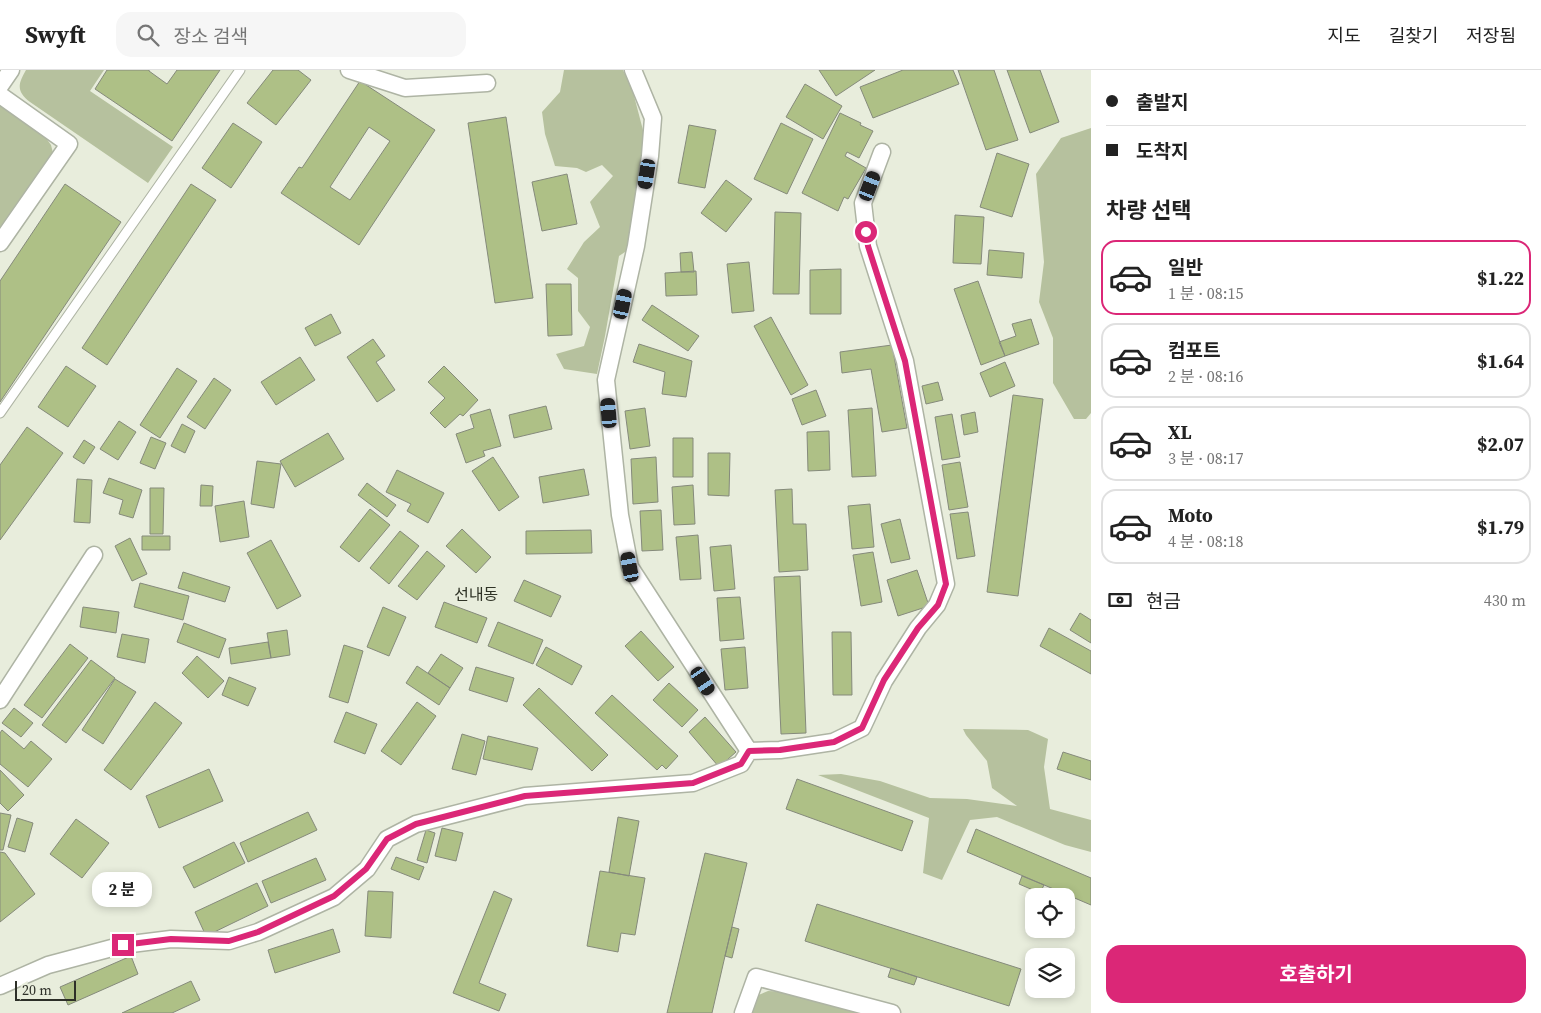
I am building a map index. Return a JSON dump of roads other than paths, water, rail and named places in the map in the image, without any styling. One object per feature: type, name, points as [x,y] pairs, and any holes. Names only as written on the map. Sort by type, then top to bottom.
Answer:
[{"type":"street","points":[[0,86],[11,70]]},
{"type":"street","points":[[349,70],[405,88],[487,83]]},
{"type":"street","points":[[633,70],[653,118],[650,156],[636,246],[606,380],[620,515],[630,567],[749,751]]},
{"type":"street","points":[[0,95],[69,144],[0,243]]},
{"type":"street","points":[[749,751],[780,750],[834,742],[862,728],[884,680],[918,628],[938,605],[946,584],[905,361],[868,246],[863,203],[882,152]]},
{"type":"street","points":[[0,700],[94,555]]},
{"type":"street","points":[[0,986],[48,965],[123,945],[171,939],[229,941],[258,932],[334,896],[366,869],[387,839],[416,824],[525,796],[693,783],[741,764],[749,751]]},
{"type":"street","points":[[743,1013],[756,977],[892,1013]]},
{"type":"lane","points":[[0,413],[240,70]]},
{"type":"district","name":"선내동","points":[[476,594]]}]
